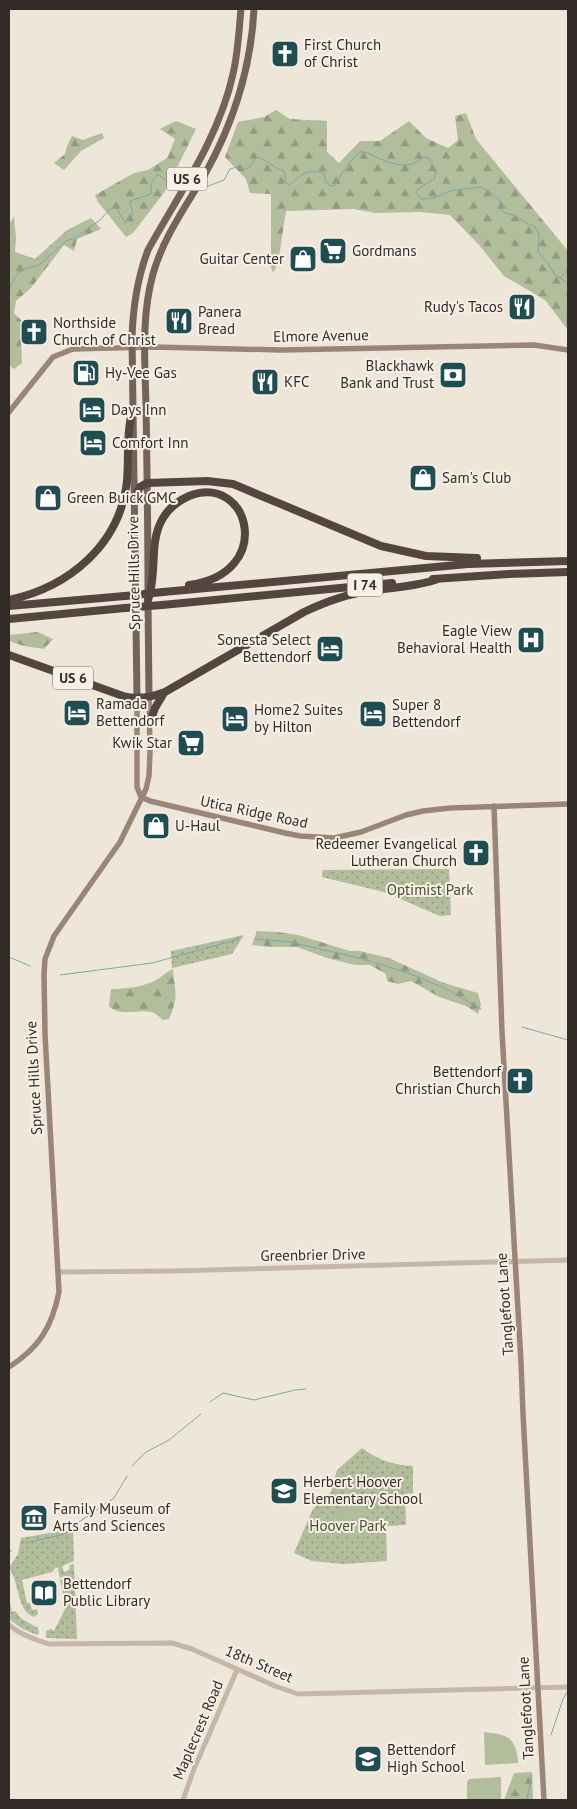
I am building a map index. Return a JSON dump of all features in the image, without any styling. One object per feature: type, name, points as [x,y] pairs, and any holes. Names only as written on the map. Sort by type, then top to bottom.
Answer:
[{"type":"highway","name":"US 6","points":[[9,600],[40,591],[68,577],[89,560],[106,538],[115,522],[124,495],[128,468],[130,420],[133,409]]},
{"type":"highway","points":[[134,499],[138,489],[147,483],[207,481],[233,484],[354,536],[387,547],[426,556],[496,559],[504,562]]},
{"type":"highway","points":[[147,597],[152,590],[155,541],[159,526],[172,506],[183,499],[199,494],[216,494],[231,502],[242,515],[246,533],[243,549],[234,564],[221,575],[208,581],[163,590]]},
{"type":"highway","name":"I 74","points":[[9,606],[125,596],[147,597],[163,590],[427,567],[568,560]]},
{"type":"highway","name":"I 74","points":[[9,619],[438,579],[568,572]]},
{"type":"highway","points":[[150,697],[165,692],[304,612],[324,603],[355,593],[424,584],[438,579]]},
{"type":"highway","name":"US 6","points":[[9,655],[123,696],[150,697]]},
{"type":"highway","points":[[150,722],[158,702],[165,692]]},
{"type":"main road","name":"US 6","points":[[133,348],[134,310],[141,269],[148,250],[208,142],[218,119],[233,74],[240,9]]},
{"type":"main road","name":"US 6","points":[[145,347],[147,304],[154,272],[168,238],[212,159],[231,119],[247,69],[253,32],[254,9]]},
{"type":"main road","name":"Elmore Avenue","points":[[9,412],[53,357],[73,350],[145,347],[274,350],[534,345],[568,350]]},
{"type":"main road","name":"Spruce Hills Drive","points":[[9,1367],[31,1351],[40,1340],[53,1318],[59,1292],[45,1034],[45,959],[54,936],[120,842],[146,788],[148,776],[150,697],[147,597],[145,347]]},
{"type":"main road","name":"Spruce Hills Drive","points":[[133,348],[137,787],[141,797]]},
{"type":"main road","name":"Utica Ridge Road","points":[[141,797],[202,815],[285,833],[334,838],[360,832],[422,810],[568,804]]},
{"type":"main road","name":"Tanglefoot Lane","points":[[494,806],[502,1032],[522,1362],[544,1800]]},
{"type":"street","name":"Greenbrier Drive","points":[[58,1272],[172,1271],[568,1260]]},
{"type":"street","name":"18th Street","points":[[9,1625],[18,1632],[33,1639],[50,1644],[172,1644],[192,1649],[237,1670],[298,1694],[568,1687]]},
{"type":"street","name":"Maplecrest Road","points":[[183,1800],[194,1769],[237,1670]]},
{"type":"green space","points":[[276,110],[290,119],[327,121],[327,152],[339,163],[360,141],[380,141],[409,121],[426,138],[448,148],[458,140],[455,116],[466,113],[476,139],[568,251],[568,330],[545,300],[504,276],[479,245],[450,215],[421,212],[375,213],[354,209],[286,211],[278,263],[273,273],[271,267],[271,194],[250,193],[246,179],[225,157],[238,122],[264,117]]},
{"type":"green space","points":[[176,121],[196,129],[166,190],[133,233],[126,237],[98,202],[95,195],[134,173],[148,170],[167,158],[175,139],[160,129]]},
{"type":"green space","points":[[102,133],[104,138],[81,151],[64,170],[54,163],[65,154],[72,136],[83,140]]},
{"type":"green space","points":[[14,216],[15,252],[35,259],[67,230],[91,218],[101,229],[77,239],[74,251],[64,245],[31,288],[16,301],[14,313],[25,324],[21,341],[22,363],[14,369],[9,365],[9,225]]},
{"type":"green space","points":[[38,632],[53,639],[44,649],[24,646],[9,641],[9,635]]},
{"type":"green space","name":"Optimist Park","points":[[449,869],[451,915],[440,916],[384,892],[322,877],[323,870]]},
{"type":"green space","points":[[257,931],[298,935],[350,951],[360,951],[389,958],[444,983],[478,993],[481,1005],[478,1014],[466,1006],[439,997],[411,981],[398,984],[387,981],[386,974],[370,965],[355,965],[327,958],[297,947],[252,945]]},
{"type":"green space","points":[[244,935],[232,954],[172,968],[171,951]]},
{"type":"green space","points":[[173,969],[175,999],[169,1019],[162,1020],[151,1012],[122,1012],[109,1006],[111,989],[140,986],[158,979]]},
{"type":"green space","name":"Hoover Park","points":[[362,1448],[386,1461],[413,1466],[413,1493],[405,1494],[406,1525],[386,1526],[387,1561],[343,1564],[312,1561],[294,1553],[313,1509],[331,1492],[337,1470]]},
{"type":"green space","points":[[360,1505],[365,1519],[362,1528],[349,1535],[336,1536],[337,1514],[343,1506]]},
{"type":"green space","points":[[73,1529],[74,1561],[62,1566],[64,1572],[69,1570],[70,1565],[74,1564],[77,1639],[48,1638],[46,1637],[46,1631],[51,1629],[54,1631],[66,1607],[60,1580],[64,1579],[63,1577],[60,1578],[59,1567],[55,1568],[52,1572],[22,1580],[27,1603],[30,1603],[32,1610],[37,1609],[38,1614],[34,1617],[24,1609],[9,1568],[18,1554],[21,1538]]},
{"type":"green space","points":[[9,1598],[12,1612],[15,1611],[22,1619],[38,1628],[39,1633],[37,1635],[21,1628],[9,1619]]},
{"type":"green space","points":[[484,1732],[499,1734],[509,1739],[516,1748],[518,1763],[485,1765]]},
{"type":"green space","points":[[532,1772],[533,1800],[504,1800],[514,1773]]},
{"type":"green space","points":[[501,1777],[501,1800],[467,1800],[467,1782],[469,1779]]},
{"type":"waterway","points":[[206,187],[224,180],[230,169],[237,167],[244,170],[250,167],[256,157],[284,171],[286,182],[289,185],[305,173],[312,172],[324,173],[326,182],[331,186],[336,185],[342,172],[359,152],[367,153],[390,163],[402,165],[413,164],[423,157],[429,158],[436,173],[434,179],[418,189],[416,193],[421,199],[434,198],[450,191],[481,187],[500,201],[500,209],[502,211],[535,227],[539,234],[538,252],[555,275],[568,283]]},
{"type":"waterway","points":[[9,289],[15,277],[23,269],[39,265],[66,241],[75,238],[100,220],[111,208],[116,207],[125,223],[133,215],[130,201],[151,194],[151,184],[158,174],[170,183],[176,184]]},
{"type":"waterway","points":[[560,278],[568,270]]},
{"type":"waterway","points":[[60,975],[152,963],[239,939]]},
{"type":"waterway","points":[[255,939],[290,942],[363,959],[408,973],[445,988],[481,1009]]},
{"type":"waterway","points":[[9,957],[30,966]]},
{"type":"waterway","points":[[522,1027],[568,1040]]},
{"type":"waterway","points":[[210,1402],[223,1393],[254,1400],[306,1389]]},
{"type":"waterway","points":[[132,1466],[146,1452],[169,1440],[201,1414]]},
{"type":"waterway","points":[[26,1543],[65,1534],[76,1524],[114,1498],[127,1476]]},
{"type":"waterway","points":[[9,1553],[12,1550]]},
{"type":"waterway","points":[[551,1735],[563,1699],[568,1691]]},
{"type":"waterway","points":[[527,1800],[532,1775]]},
{"type":"place","name":"First Church of Christ","points":[[285,54]]},
{"type":"place","name":"Gordmans","points":[[333,251]]},
{"type":"place","name":"Guitar Center","points":[[303,259]]},
{"type":"place","name":"Rudy's Tacos","points":[[522,307]]},
{"type":"place","name":"Panera Bread","points":[[179,321]]},
{"type":"place","name":"Northside Church of Christ","points":[[34,332]]},
{"type":"place","name":"Hy-Vee Gas","points":[[86,373]]},
{"type":"place","name":"Blackhawk Bank and Trust","points":[[453,375]]},
{"type":"place","name":"KFC","points":[[265,382]]},
{"type":"place","name":"Days Inn","points":[[92,410]]},
{"type":"place","name":"Comfort Inn","points":[[93,443]]},
{"type":"place","name":"Sam's Club","points":[[423,478]]},
{"type":"place","name":"Green Buick GMC","points":[[48,498]]},
{"type":"place","name":"Eagle View Behavioral Health","points":[[531,640]]},
{"type":"place","name":"Sonesta Select Bettendorf","points":[[330,649]]},
{"type":"place","name":"Ramada Bettendorf","points":[[77,713]]},
{"type":"place","name":"Super 8 Bettendorf","points":[[373,714]]},
{"type":"place","name":"Home2 Suites by Hilton","points":[[235,719]]},
{"type":"place","name":"Kwik Star","points":[[191,743]]},
{"type":"place","name":"U-Haul","points":[[156,826]]},
{"type":"place","name":"Redeemer Evangelical Lutheran Church","points":[[476,853]]},
{"type":"place","name":"Bettendorf Christian Church","points":[[520,1081]]},
{"type":"place","name":"Herbert Hoover Elementary School","points":[[284,1491]]},
{"type":"place","name":"Family Museum of Arts and Sciences","points":[[34,1518]]},
{"type":"place","name":"Bettendorf Public Library","points":[[44,1593]]},
{"type":"place","name":"Bettendorf High School","points":[[368,1759]]}]
